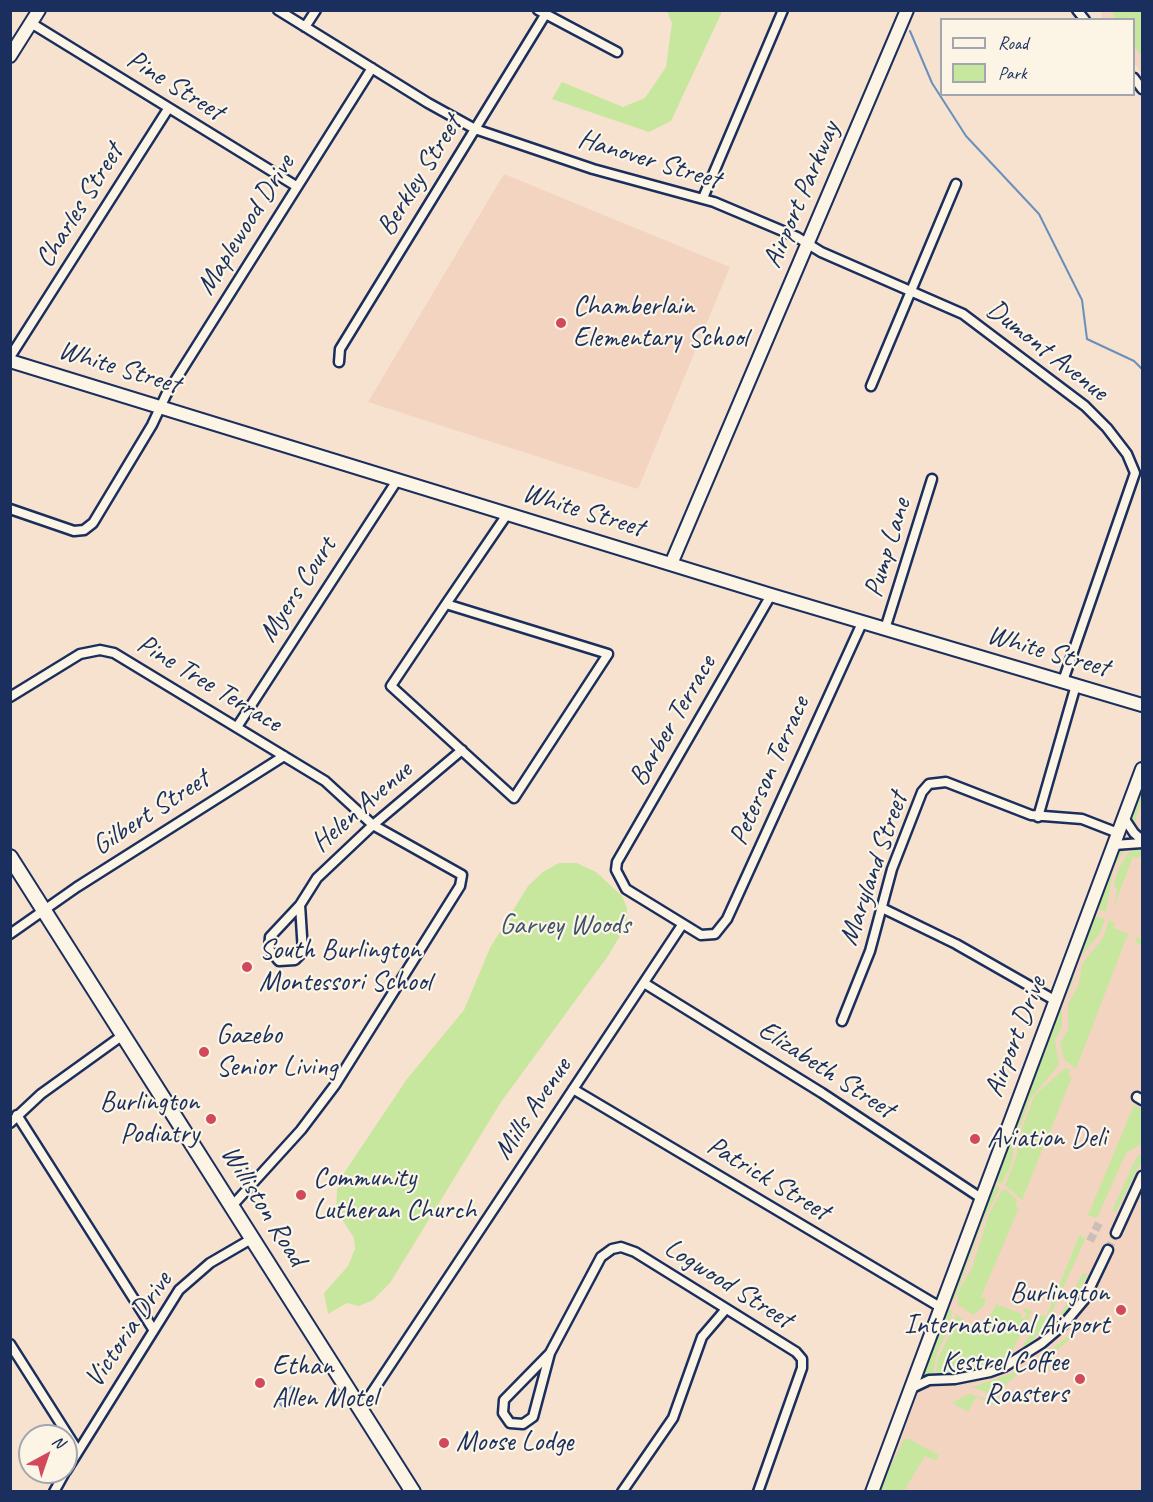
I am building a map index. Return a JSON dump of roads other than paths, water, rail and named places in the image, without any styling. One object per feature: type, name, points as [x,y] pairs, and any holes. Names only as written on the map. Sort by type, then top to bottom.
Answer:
[{"type":"main road","points":[[10,56],[39,10]]},
{"type":"main road","name":"Airport Parkway","points":[[671,564],[907,10]]},
{"type":"main road","name":"White Street","points":[[10,359],[862,623],[1143,705]]},
{"type":"main road","name":"Airport Drive","points":[[872,1491],[1143,770]]},
{"type":"main road","name":"Williston Road","points":[[10,857],[413,1491]]},
{"type":"street","name":"Hanover Street","points":[[278,10],[475,129],[593,169],[703,198],[807,243]]},
{"type":"street","points":[[305,27],[316,10]]},
{"type":"street","points":[[703,198],[783,10]]},
{"type":"street","points":[[541,13],[618,52]]},
{"type":"street","name":"Berkley Street","points":[[339,362],[340,348],[475,129],[541,13]]},
{"type":"street","name":"Pine Street","points":[[31,23],[296,186]]},
{"type":"street","name":"Maplewood Drive","points":[[10,509],[69,530],[87,529],[296,186],[372,68]]},
{"type":"street","name":"Charles Street","points":[[10,359],[168,109]]},
{"type":"street","points":[[871,386],[956,184]]},
{"type":"street","name":"Dumont Avenue","points":[[807,243],[963,314],[1085,406],[1107,428],[1134,468],[1133,485],[1062,681]]},
{"type":"street","name":"Myers Court","points":[[237,727],[398,478]]},
{"type":"street","name":"Pump Lane","points":[[885,629],[932,479]]},
{"type":"street","points":[[446,604],[608,654],[514,798],[391,686],[446,604],[508,513]]},
{"type":"street","name":"Barber Terrace","points":[[682,925],[633,894],[621,883],[616,870],[621,854],[771,595]]},
{"type":"street","name":"Peterson Terrace","points":[[682,925],[701,935],[715,934],[728,919],[862,623]]},
{"type":"street","name":"Pine Tree Terrace","points":[[10,697],[74,657],[100,650],[128,660],[336,789],[373,825],[456,869],[462,875],[462,882],[362,1046],[326,1099],[232,1206]]},
{"type":"street","points":[[1038,817],[1077,686]]},
{"type":"street","name":"Helen Avenue","points":[[300,904],[303,952],[295,960],[279,961],[269,949],[270,937],[300,904],[317,878],[373,825],[462,750]]},
{"type":"street","name":"Gilbert Street","points":[[10,934],[284,756]]},
{"type":"street","name":"Maryland Street","points":[[842,1021],[870,951],[892,869],[922,792],[929,784],[946,782],[1038,817],[1082,819],[1116,839]]},
{"type":"street","points":[[1124,818],[1143,842]]},
{"type":"street","points":[[1116,839],[1143,842]]},
{"type":"street","points":[[882,908],[956,944],[1056,1001]]},
{"type":"street","name":"Mills Avenue","points":[[361,1409],[682,925]]},
{"type":"street","name":"Elizabeth Street","points":[[644,983],[822,1093],[981,1198]]},
{"type":"street","points":[[10,1123],[41,1094],[123,1035]]},
{"type":"street","name":"Patrick Street","points":[[573,1089],[940,1307]]},
{"type":"street","points":[[17,1115],[153,1329]]},
{"type":"street","points":[[1116,1233],[1143,1176]]},
{"type":"street","name":"Victoria Drive","points":[[78,1451],[153,1329],[192,1276],[253,1238]]},
{"type":"street","name":"Logwood Street","points":[[550,1353],[504,1400],[502,1413],[510,1423],[523,1425],[533,1417],[550,1353],[599,1261],[608,1251],[617,1248],[634,1252],[796,1352],[802,1362],[758,1491]]},
{"type":"street","points":[[912,1388],[928,1380],[955,1379],[990,1372],[1004,1367],[1042,1343],[1063,1325],[1084,1300],[1108,1250]]},
{"type":"street","points":[[622,1491],[672,1418],[702,1338],[726,1308]]},
{"type":"street","points":[[10,1344],[61,1424]]},
{"type":"water","points":[[292,1386],[301,1396],[284,1409],[276,1399]]},
{"type":"waterway","points":[[910,31],[932,83],[940,95]]},
{"type":"waterway","points":[[940,96],[966,136],[1039,214],[1082,300],[1087,339],[1134,361],[1142,369]]},
{"type":"tunnel","points":[[1090,1241],[1099,1223]]},
{"type":"tunnel","points":[[1108,1250],[1116,1233]]},
{"type":"place","name":"Chamberlain Elementary School","points":[[561,323]]},
{"type":"place","name":"South Burlington Montessori School","points":[[247,967]]},
{"type":"place","name":"Gazebo Senior Living","points":[[204,1052]]},
{"type":"place","name":"Burlington Podiatry","points":[[211,1119]]},
{"type":"place","name":"Aviation Deli","points":[[975,1139]]},
{"type":"place","name":"Community Lutheran Church","points":[[301,1195]]},
{"type":"place","name":"Burlington International Airport","points":[[1121,1310]]},
{"type":"place","name":"Kestrel Coffee Roasters","points":[[1080,1379]]},
{"type":"place","name":"Ethan Allen Motel","points":[[260,1383]]},
{"type":"place","name":"Moose Lodge","points":[[444,1443]]},
{"type":"park label","name":"Garvey Woods","points":[[565,926]]}]
